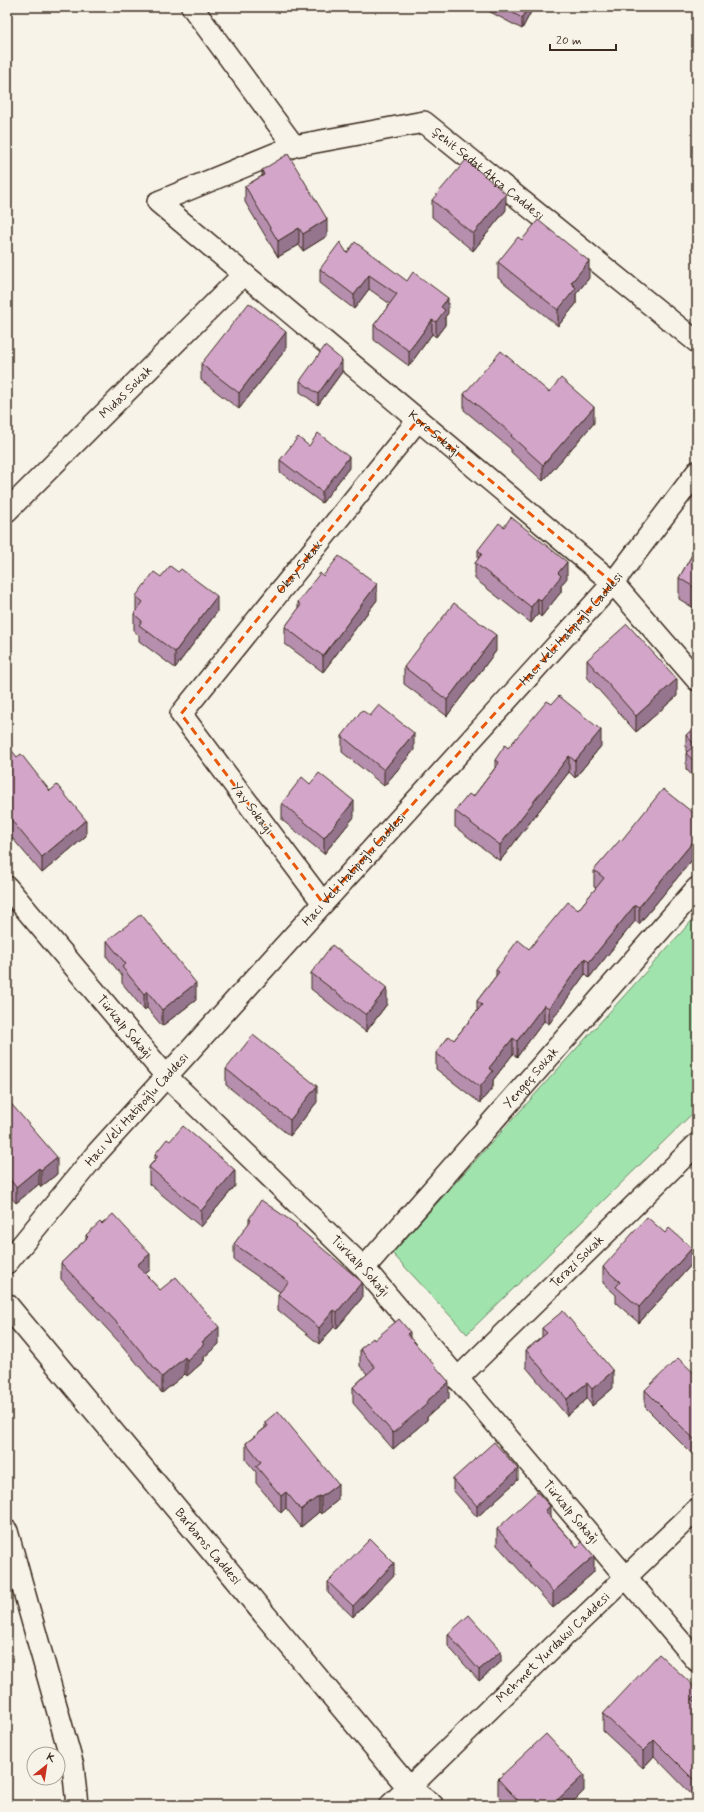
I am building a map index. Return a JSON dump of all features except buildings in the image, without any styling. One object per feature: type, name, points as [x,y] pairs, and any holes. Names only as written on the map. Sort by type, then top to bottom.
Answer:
[{"type":"street","points":[[192,7],[294,146]]},
{"type":"street","name":"Şehit Sedat Akça Caddesi","points":[[158,202],[294,146],[424,122],[697,342]]},
{"type":"street","name":"Kore Sokağı","points":[[158,202],[613,583],[697,680]]},
{"type":"street","name":"Midas Sokak","points":[[7,510],[244,274]]},
{"type":"street","name":"Okay Sokak","points":[[182,714],[418,420]]},
{"type":"street","name":"Hacı Veli Hatipoğlu Caddesi","points":[[7,1263],[97,1153],[613,583],[697,472]]},
{"type":"street","name":"Yay Sokağı","points":[[182,714],[323,903]]},
{"type":"street","name":"Türkalp Sokağı","points":[[7,887],[166,1076],[364,1268],[627,1576],[697,1661]]},
{"type":"street","name":"Yengeç Sokak","points":[[364,1268],[697,888]]},
{"type":"street","name":"Terazi Sokak","points":[[457,1378],[697,1144]]},
{"type":"street","name":"Barbaros Caddesi","points":[[7,1305],[413,1796],[432,1805]]},
{"type":"street","name":"Mehmet Yurdakul Caddesi","points":[[413,1796],[627,1576],[697,1509]]},
{"type":"street","points":[[7,1531],[72,1766],[77,1805]]},
{"type":"street","points":[[391,1805],[413,1796]]},
{"type":"highlighted area","points":[[418,420],[613,583],[323,903],[181,714]]},
{"type":"green space","points":[[697,915],[697,1109],[467,1334],[392,1253]]}]
